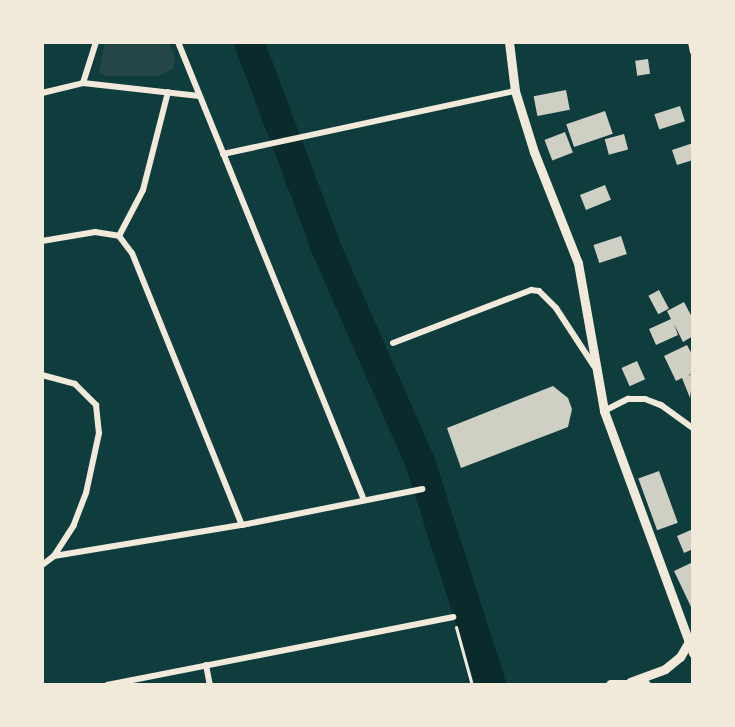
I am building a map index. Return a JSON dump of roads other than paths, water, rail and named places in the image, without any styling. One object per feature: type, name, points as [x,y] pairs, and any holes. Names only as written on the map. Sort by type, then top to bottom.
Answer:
[{"type":"main road","points":[[611,685],[627,683],[646,685]]},
{"type":"street","points":[[83,83],[96,42]]},
{"type":"street","points":[[178,42],[363,497]]},
{"type":"street","points":[[509,42],[515,91],[534,152],[579,263],[594,367],[604,411],[693,653]]},
{"type":"street","points":[[691,42],[693,52]]},
{"type":"street","points":[[42,93],[83,83],[199,96]]},
{"type":"street","points":[[223,154],[515,91]]},
{"type":"street","points":[[119,236],[143,190],[168,92]]},
{"type":"street","points":[[42,241],[95,232],[119,236],[132,253],[242,525]]},
{"type":"street","points":[[393,343],[531,290],[539,291],[556,308],[594,367]]},
{"type":"street","points":[[42,375],[75,384],[96,405],[99,433],[86,493],[74,525],[54,556],[42,565]]},
{"type":"street","points":[[604,411],[628,399],[645,399],[661,405],[693,428]]},
{"type":"street","points":[[54,556],[242,525],[363,497],[422,489]]},
{"type":"street","points":[[107,685],[453,616]]},
{"type":"street","points":[[627,683],[665,669],[680,657],[688,643]]},
{"type":"street","points":[[206,665],[210,685]]},
{"type":"waterway","points":[[249,42],[327,250],[420,462],[491,685]]}]
